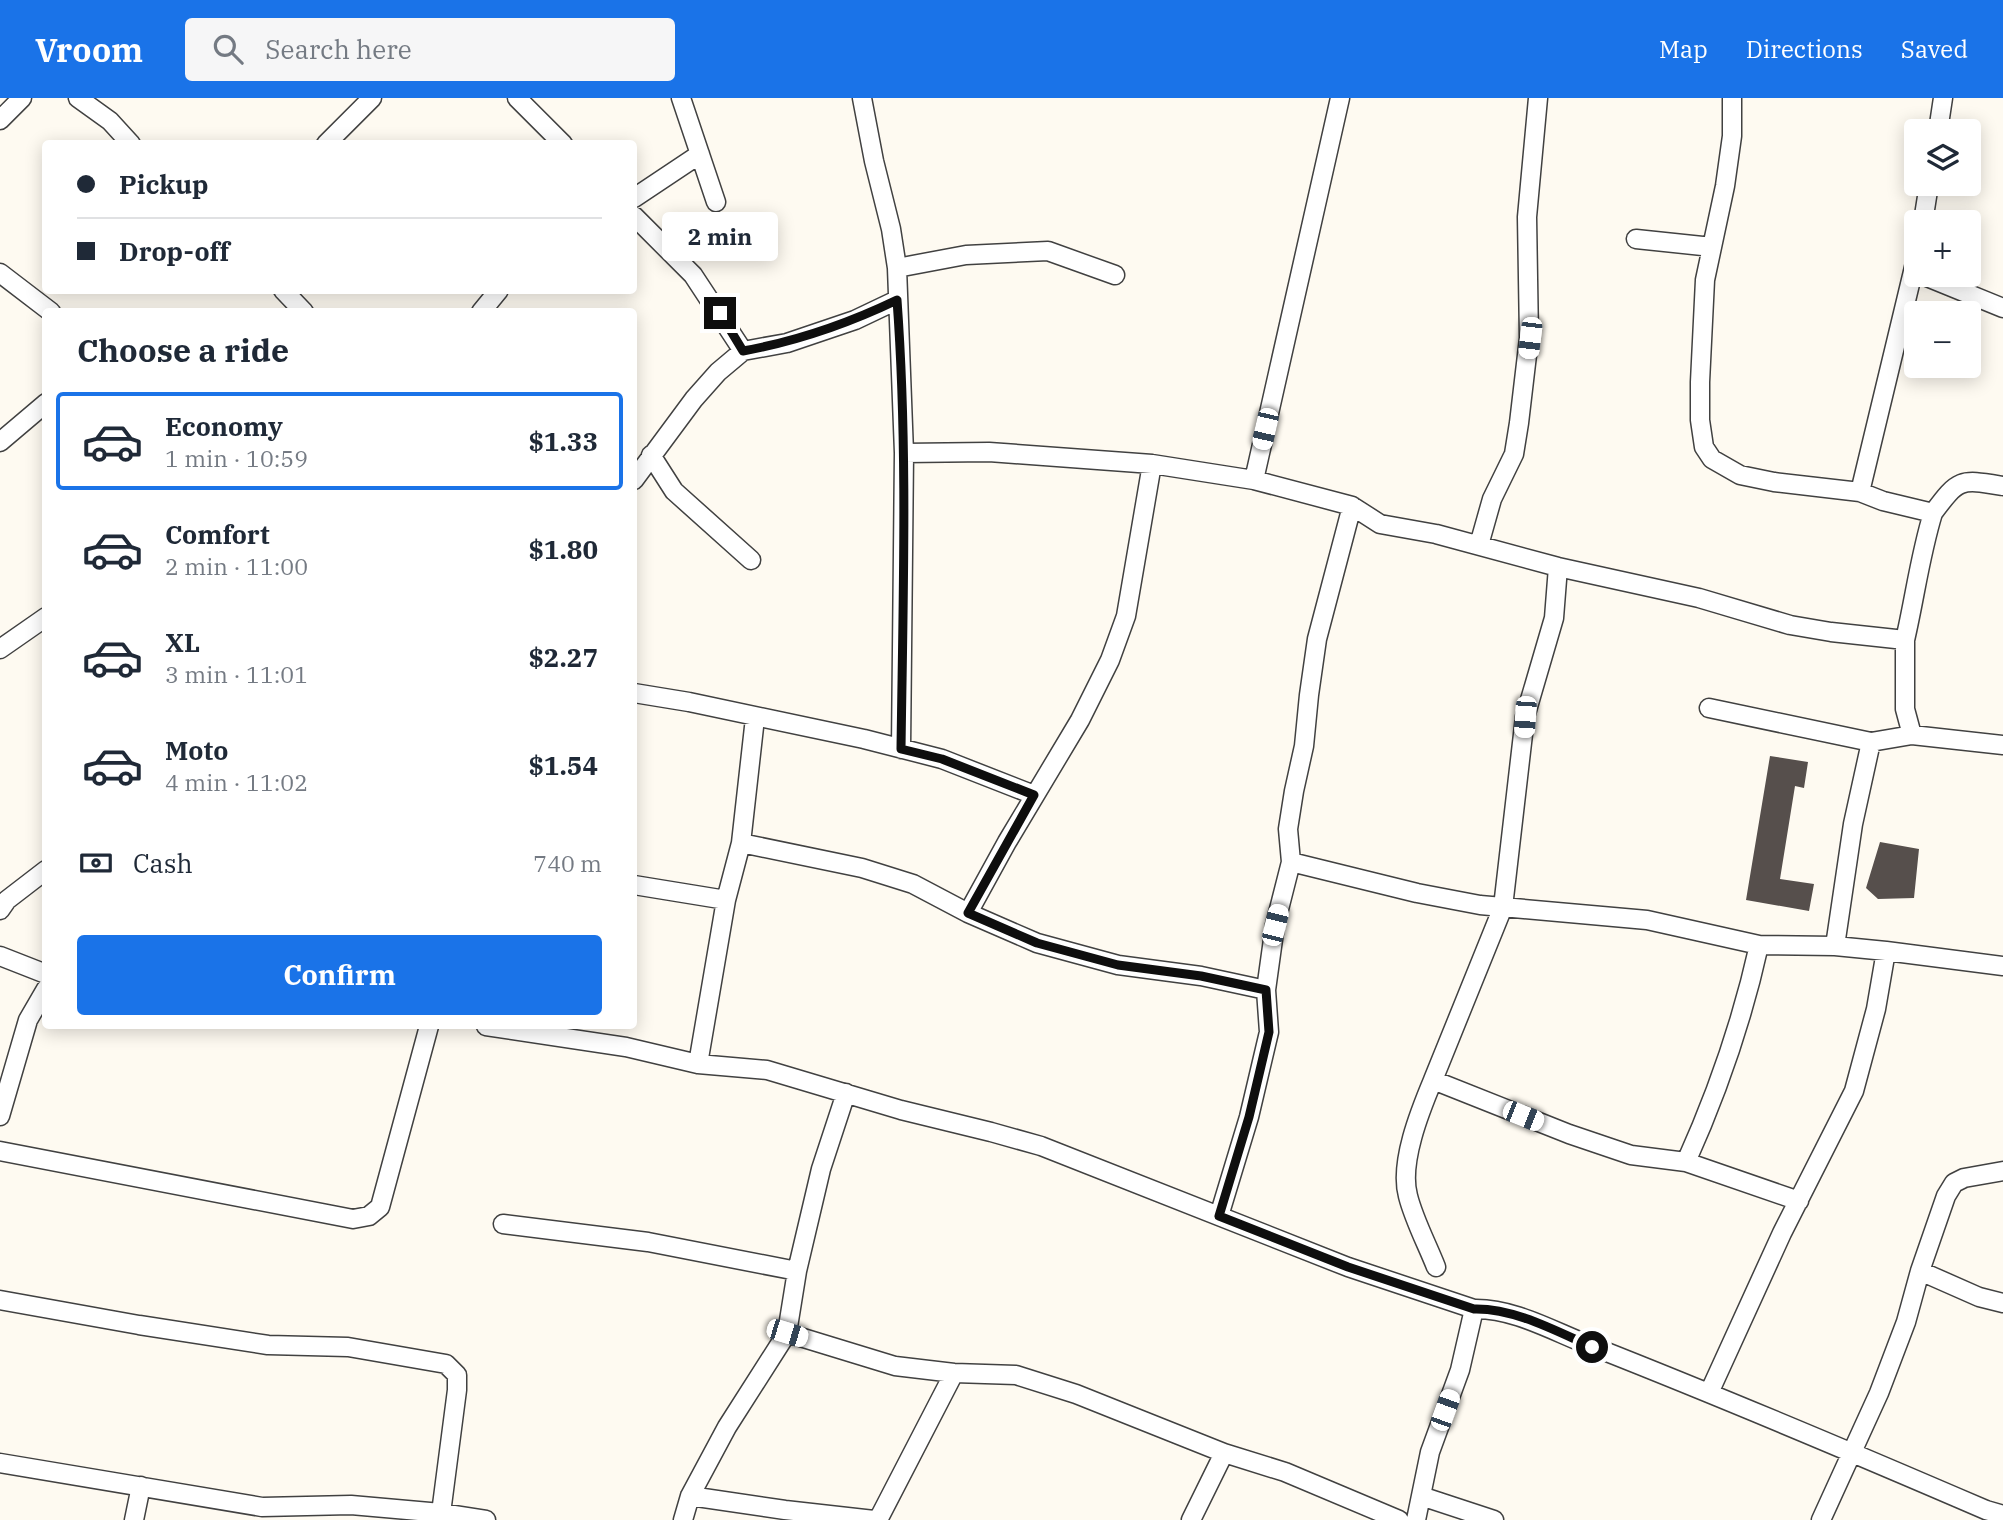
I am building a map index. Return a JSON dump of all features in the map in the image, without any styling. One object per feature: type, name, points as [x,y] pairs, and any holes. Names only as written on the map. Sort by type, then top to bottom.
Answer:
[{"type":"street","points":[[0,120],[22,98]]},
{"type":"street","points":[[78,98],[110,121],[127,140]]},
{"type":"street","points":[[330,140],[372,98]]},
{"type":"street","points":[[517,98],[559,140]]},
{"type":"street","points":[[681,98],[716,202]]},
{"type":"street","points":[[862,98],[897,268],[904,453],[901,749]]},
{"type":"street","points":[[1254,481],[1340,98]]},
{"type":"street","points":[[1479,545],[1492,499],[1514,454],[1519,423],[1530,338],[1527,217],[1538,98]]},
{"type":"street","points":[[1732,98],[1732,136],[1725,186],[1705,280],[1700,382],[1704,447],[1712,459],[1740,475],[1774,482],[1860,492],[1883,501],[1933,513]]},
{"type":"street","points":[[1940,119],[1944,98]]},
{"type":"street","points":[[637,196],[700,154]]},
{"type":"street","points":[[637,219],[693,275],[743,351]]},
{"type":"street","points":[[1636,239],[1712,247]]},
{"type":"street","points":[[897,268],[966,255],[1048,250],[1115,275]]},
{"type":"street","points":[[0,273],[46,308]]},
{"type":"street","points":[[1860,492],[1912,287]]},
{"type":"street","points":[[1957,287],[2003,308]]},
{"type":"street","points":[[287,294],[300,308]]},
{"type":"street","points":[[484,308],[496,294]]},
{"type":"street","points":[[637,476],[710,381],[743,351],[798,339],[855,320],[897,300]]},
{"type":"street","points":[[0,443],[42,406]]},
{"type":"street","points":[[904,453],[989,452],[1152,464],[1254,481],[1352,506],[1380,524],[1699,598],[1790,625],[1905,640]]},
{"type":"street","points":[[651,455],[674,491],[751,560]]},
{"type":"street","points":[[968,913],[1034,795],[1080,720],[1110,660],[1126,616],[1152,464]]},
{"type":"street","points":[[1912,735],[1905,709],[1905,640],[1924,541],[1933,513],[1951,489],[1963,482],[2003,485]]},
{"type":"street","points":[[1219,1216],[1249,1117],[1269,1032],[1266,990],[1275,925],[1291,862],[1288,830],[1304,746],[1308,695],[1317,639],[1352,506]]},
{"type":"street","points":[[1436,1267],[1407,1194],[1407,1163],[1420,1110],[1503,907],[1525,717],[1554,618],[1558,567]]},
{"type":"street","points":[[0,649],[42,620]]},
{"type":"street","points":[[637,693],[689,702],[942,759],[1034,795]]},
{"type":"street","points":[[1709,708],[1871,743],[1912,735],[2003,745]]},
{"type":"street","points":[[698,1065],[726,900],[741,843],[755,718]]},
{"type":"street","points":[[1835,947],[1853,824],[1871,743]]},
{"type":"street","points":[[741,843],[862,869],[914,884],[968,913],[1037,943],[1118,965],[1201,976],[1266,990]]},
{"type":"street","points":[[1291,862],[1417,893],[1480,905],[1647,920],[1759,945],[1886,951],[2003,965]]},
{"type":"street","points":[[0,910],[7,900],[42,873]]},
{"type":"street","points":[[637,885],[726,900]]},
{"type":"street","points":[[1686,1162],[1725,1067],[1746,1006],[1759,945]]},
{"type":"street","points":[[1709,1393],[1782,1233],[1854,1091],[1876,1009],[1886,951]]},
{"type":"street","points":[[0,956],[42,972]]},
{"type":"street","points":[[0,1116],[28,1020],[42,996]]},
{"type":"street","points":[[0,1151],[354,1219],[369,1216],[380,1207],[428,1029]]},
{"type":"street","points":[[506,1029],[626,1047],[698,1065],[767,1070],[1041,1146],[1348,1267],[1474,1309],[1488,1309],[1532,1322],[1709,1393],[1990,1515]]},
{"type":"street","points":[[1433,1080],[1569,1134],[1631,1155],[1686,1162],[1800,1201]]},
{"type":"street","points":[[683,1520],[690,1496],[727,1427],[787,1333],[797,1271],[821,1169],[846,1093]]},
{"type":"street","points":[[1821,1520],[1879,1393],[1906,1322],[1946,1196],[1954,1183],[1964,1178],[2003,1171]]},
{"type":"street","points":[[503,1224],[648,1242],[797,1271]]},
{"type":"street","points":[[1920,1271],[1979,1297],[2003,1303]]},
{"type":"street","points":[[0,1300],[268,1345],[348,1347],[446,1364],[457,1375],[457,1390],[441,1513]]},
{"type":"street","points":[[1416,1520],[1430,1452],[1460,1370],[1474,1309]]},
{"type":"street","points":[[787,1333],[895,1366],[954,1373],[1016,1375],[1076,1394],[1224,1453],[1286,1472],[1399,1520]]},
{"type":"street","points":[[690,1496],[876,1520],[954,1373]]},
{"type":"street","points":[[1191,1520],[1224,1453]]},
{"type":"street","points":[[0,1463],[141,1486],[263,1513],[351,1505],[486,1520]]},
{"type":"street","points":[[134,1520],[141,1486]]},
{"type":"street","points":[[1421,1496],[1494,1520]]},
{"type":"building","points":[[1770,756],[1808,762],[1804,788],[1795,786],[1780,879],[1814,884],[1809,911],[1746,900]]},
{"type":"building","points":[[1880,842],[1919,849],[1914,898],[1878,899],[1866,888]]},
{"type":"route","points":[[720,313],[743,351],[787,343],[855,320],[897,300],[905,509],[901,749],[942,759],[1034,795],[968,913],[1037,943],[1118,965],[1201,976],[1266,990],[1269,1032],[1249,1117],[1219,1216],[1348,1267],[1474,1309],[1507,1314],[1592,1347]]}]
